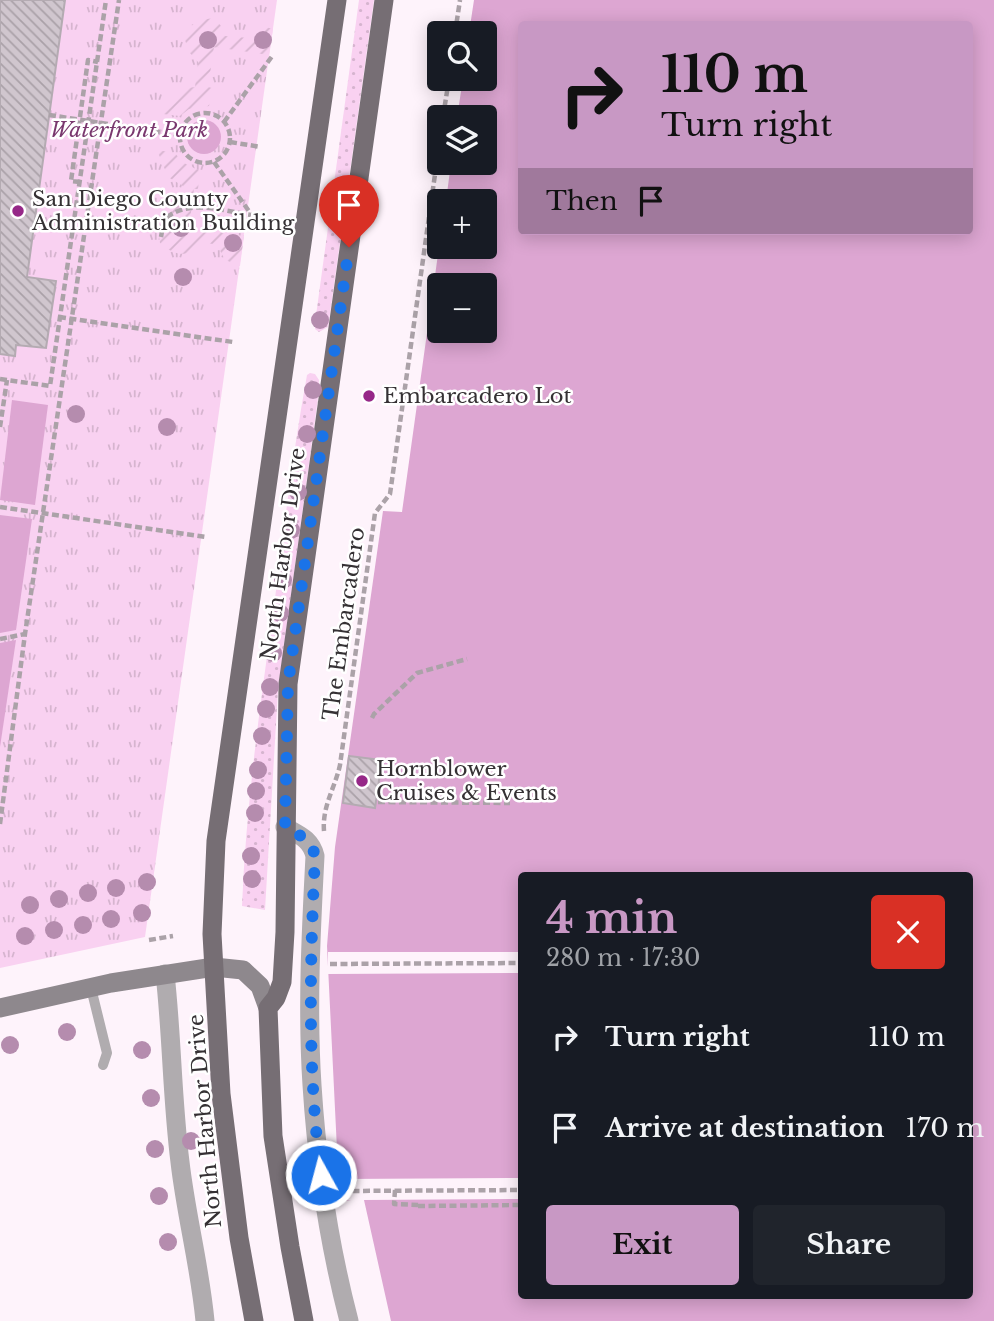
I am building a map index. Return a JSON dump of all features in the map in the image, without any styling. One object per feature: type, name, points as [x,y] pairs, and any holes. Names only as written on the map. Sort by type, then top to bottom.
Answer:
[{"type":"main road","name":"North Harbor Drive","points":[[254,1321],[239,1238],[221,1094],[212,934],[216,841],[337,0]]},
{"type":"main road","name":"North Harbor Drive","points":[[300,1318],[273,1136],[268,1008],[276,998],[282,982],[288,684],[384,0]]},
{"type":"main road","points":[[0,1008],[91,988],[214,967],[243,970],[260,986],[268,1008]]},
{"type":"street","points":[[285,827],[307,839],[315,856],[312,1084],[324,1195],[337,1274],[349,1321]]},
{"type":"street","points":[[165,974],[171,1025],[174,1116],[205,1321]]},
{"type":"lane","points":[[91,988],[107,1052],[103,1065]]},
{"type":"path","points":[[0,379],[50,386],[106,0]]},
{"type":"path","points":[[0,824],[25,634],[74,319],[119,0]]},
{"type":"path","points":[[457,21],[460,0]]},
{"type":"path","points":[[224,122],[274,55]]},
{"type":"path","points":[[80,182],[71,181],[79,120],[88,60],[97,62]]},
{"type":"path","points":[[200,113],[216,115],[224,122],[230,134],[230,142],[228,150],[214,162],[197,162],[183,152],[180,135],[186,121],[200,113]]},
{"type":"path","points":[[49,115],[180,135]]},
{"type":"path","points":[[230,142],[261,146]]},
{"type":"path","points":[[161,237],[164,219],[178,209],[191,207],[251,215],[214,162]]},
{"type":"path","name":"The Embarcadero","points":[[324,836],[325,804],[340,765],[375,513],[390,494],[435,175]]},
{"type":"path","points":[[60,317],[233,342]]},
{"type":"path","points":[[0,427],[7,380]]},
{"type":"path","points":[[0,507],[206,537]]},
{"type":"path","points":[[0,639],[25,634]]},
{"type":"path","points":[[372,718],[373,714],[417,673],[467,659]]},
{"type":"path","points":[[0,774],[7,772]]},
{"type":"path","points":[[378,802],[510,803]]},
{"type":"path","points":[[149,940],[173,936]]},
{"type":"path","points":[[312,964],[518,963]]},
{"type":"path","points":[[324,1195],[336,1191],[518,1190]]},
{"type":"path","points":[[395,1191],[394,1204],[518,1205]]},
{"type":"path","points":[[418,1206],[437,1205]]},
{"type":"green space","name":"Waterfront Park","points":[[0,0],[277,0],[145,937],[0,968]]},
{"type":"green space","points":[[359,0],[374,0],[329,321],[328,327],[319,332],[315,329],[315,323]]},
{"type":"green space","points":[[214,18],[222,27],[225,36],[249,38],[258,28],[273,29],[269,55],[214,47],[208,87],[212,88],[209,106],[189,109],[180,116],[163,114],[174,94],[195,87],[198,62],[189,52],[184,37],[196,23]]},
{"type":"green space","points":[[157,150],[175,153],[182,162],[200,171],[198,189],[194,189],[189,228],[244,236],[240,266],[225,259],[219,245],[201,242],[199,247],[189,253],[179,254],[160,243],[160,225],[180,204],[183,186],[168,177]]},
{"type":"green space","points":[[315,374],[319,380],[318,398],[278,690],[265,910],[242,906],[250,793],[297,432],[307,375]]},
{"type":"shaded area","points":[[474,0],[994,0],[994,1321],[372,1321],[338,1170],[327,946],[335,847],[383,511],[402,512],[427,333],[427,343],[497,343],[497,273],[435,273],[437,259],[497,259],[497,189],[448,189],[449,175],[497,175],[497,105],[459,105],[461,91],[497,91],[497,21],[471,21]]},
{"type":"shaded area","points":[[204,120],[216,125],[221,137],[216,149],[204,154],[192,149],[187,137],[192,125]]},
{"type":"shaded area","points":[[12,400],[48,405],[35,505],[0,500]]},
{"type":"shaded area","points":[[0,515],[32,519],[16,630],[0,633]]},
{"type":"shaded area","points":[[16,640],[0,747],[0,643]]},
{"type":"pier","points":[[328,952],[518,952],[518,973],[328,974]]},
{"type":"pier","points":[[518,1178],[518,1199],[364,1200],[391,1321],[371,1321],[345,1201],[351,1200],[345,1200],[342,1179]]},
{"type":"building","name":"San Diego County Administration Building","points":[[0,0],[65,0],[27,277],[56,281],[46,348],[16,345],[15,356],[0,354]]},
{"type":"building","name":"Hornblower Cruises & Events","points":[[349,756],[382,760],[375,808],[343,803]]},
{"type":"place","name":"San Diego County Administration Building","points":[[18,211]]},
{"type":"place","name":"Embarcadero Lot","points":[[369,396]]},
{"type":"place","name":"Hornblower Cruises & Events","points":[[362,781]]},
{"type":"route","points":[[321,1175],[312,1084],[311,930],[315,856],[307,839],[285,827],[288,684],[349,247]]}]
